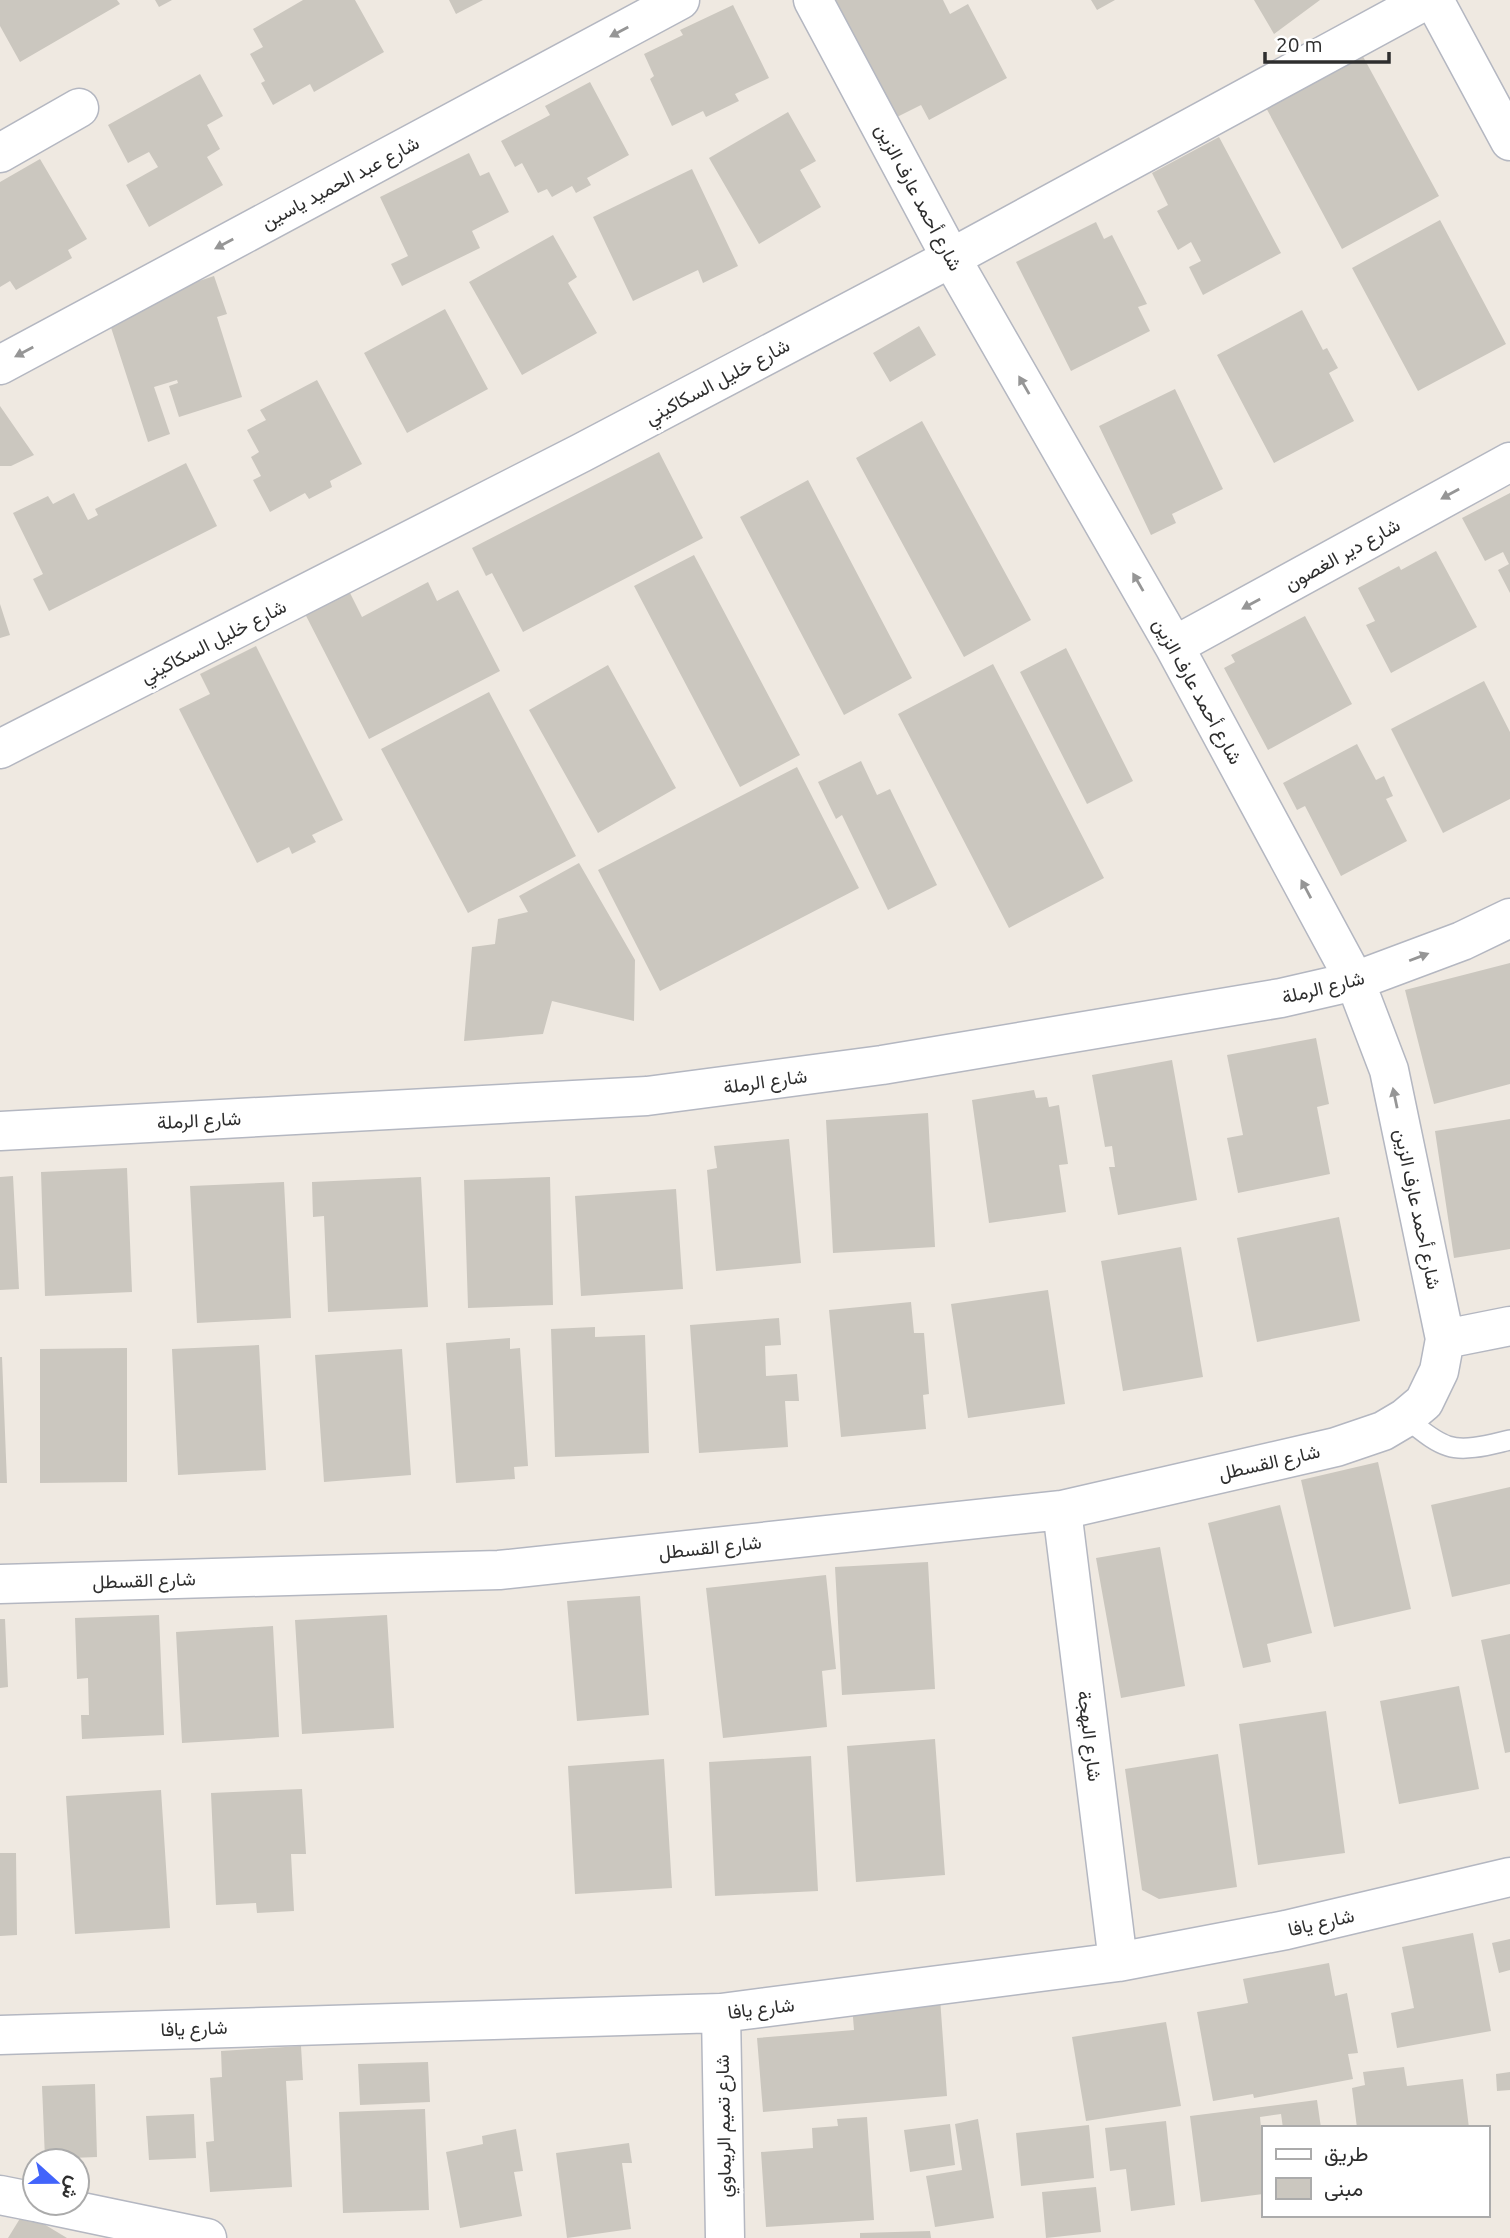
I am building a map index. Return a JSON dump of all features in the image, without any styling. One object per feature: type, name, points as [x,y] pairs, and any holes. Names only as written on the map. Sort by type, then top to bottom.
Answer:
[{"type":"street","name":"شارع عبد الحميد ياسين","points":[[0,365],[680,0]]},
{"type":"street","name":"شارع أحمد عارف الزين","points":[[813,0],[951,258],[1174,646],[1355,981],[1389,1070],[1445,1339],[1439,1371],[1424,1402],[1405,1418]]},
{"type":"street","name":"شارع خليل السكاكيني","points":[[0,749],[581,453],[951,258],[1426,0]]},
{"type":"street","points":[[1434,0],[1510,141]]},
{"type":"street","points":[[0,153],[79,108]]},
{"type":"street","name":"شارع دير الغصون","points":[[1174,646],[1510,462]]},
{"type":"street","name":"شارع الرملة","points":[[0,1130],[647,1096],[882,1065],[1281,998],[1355,981],[1462,941],[1510,918]]},
{"type":"street","points":[[1445,1339],[1510,1326]]},
{"type":"street","name":"شارع القسطل","points":[[0,1584],[499,1570],[1062,1510],[1336,1447],[1383,1431],[1405,1418]]},
{"type":"street","name":"شارع البهجة","points":[[1062,1510],[1118,1962]]},
{"type":"street","name":"شارع يافا","points":[[0,2035],[721,2013],[1118,1962],[1286,1930],[1510,1877]]},
{"type":"street","name":"شارع تميم الريماوي","points":[[721,2013],[726,2238]]},
{"type":"street","points":[[0,2195],[21,2200]]},
{"type":"street","points":[[87,2217],[137,2231],[207,2238]]},
{"type":"lane","points":[[1405,1418],[1439,1442],[1451,1447],[1482,1446],[1510,1440]]},
{"type":"building","points":[[0,0],[117,0],[120,4],[20,62],[0,26]]},
{"type":"building","points":[[155,0],[172,0],[159,7]]},
{"type":"building","points":[[303,0],[355,0],[384,52],[314,92],[310,84],[273,105],[261,83],[265,81],[250,54],[263,47],[253,29]]},
{"type":"building","points":[[449,0],[483,0],[456,14]]},
{"type":"building","points":[[830,0],[943,0],[950,14],[968,4],[1007,78],[929,120],[921,105],[893,119]]},
{"type":"building","points":[[1091,0],[1115,0],[1097,10]]},
{"type":"building","points":[[1254,0],[1320,0],[1274,34]]},
{"type":"building","points":[[733,5],[769,78],[735,94],[739,101],[706,117],[703,111],[672,126],[650,79],[654,76],[644,54],[683,35],[680,30]]},
{"type":"building","points":[[1360,51],[1439,196],[1342,249],[1264,104]]},
{"type":"building","points":[[200,74],[223,116],[207,125],[220,149],[207,157],[223,185],[149,227],[126,185],[158,167],[149,152],[128,163],[108,125]]},
{"type":"building","points":[[590,82],[629,155],[587,178],[591,185],[576,193],[572,186],[552,197],[547,189],[538,193],[522,163],[515,167],[501,141],[550,115],[545,106]]},
{"type":"building","points":[[788,112],[816,161],[800,170],[821,207],[759,244],[709,158]]},
{"type":"building","points":[[1219,137],[1281,253],[1203,295],[1189,267],[1201,261],[1191,242],[1178,250],[1157,211],[1168,205],[1152,173]]},
{"type":"building","points":[[469,153],[480,176],[489,172],[509,212],[472,231],[480,248],[402,286],[391,264],[408,256],[380,197]]},
{"type":"building","points":[[40,159],[87,239],[68,250],[72,258],[16,290],[10,281],[0,287],[0,182]]},
{"type":"building","points":[[692,169],[738,266],[703,283],[698,270],[633,301],[593,217]]},
{"type":"building","points":[[1440,220],[1506,344],[1418,391],[1352,268]]},
{"type":"building","points":[[1096,222],[1104,239],[1112,235],[1147,304],[1138,307],[1150,331],[1071,371],[1016,262]]},
{"type":"building","points":[[553,235],[577,277],[568,283],[597,333],[522,375],[469,282]]},
{"type":"building","points":[[214,276],[227,314],[217,317],[242,397],[179,417],[169,386],[178,383],[177,380],[154,387],[170,434],[148,442],[106,312]]},
{"type":"building","points":[[445,309],[488,389],[407,433],[364,353]]},
{"type":"building","points":[[1302,310],[1323,350],[1327,348],[1338,368],[1329,373],[1354,421],[1274,463],[1217,355]]},
{"type":"building","points":[[919,326],[936,355],[890,382],[873,353]]},
{"type":"building","points":[[317,380],[362,464],[330,481],[332,487],[309,499],[305,493],[270,512],[253,480],[261,476],[251,457],[259,452],[247,430],[266,420],[260,410]]},
{"type":"building","points":[[1175,389],[1223,489],[1172,514],[1176,523],[1151,535],[1099,426]]},
{"type":"building","points":[[0,406],[34,455],[11,466],[0,466]]},
{"type":"building","points":[[922,421],[1031,620],[964,657],[856,458]]},
{"type":"building","points":[[659,452],[703,538],[523,632],[492,573],[486,576],[472,548]]},
{"type":"building","points":[[186,463],[217,526],[49,611],[33,579],[43,574],[13,513],[48,496],[53,504],[74,493],[88,520],[98,515],[95,509]]},
{"type":"building","points":[[808,480],[912,678],[844,715],[740,517]]},
{"type":"building","points":[[1510,493],[1510,593],[1498,570],[1509,564],[1503,552],[1485,561],[1462,518]]},
{"type":"building","points":[[1436,551],[1477,627],[1391,673],[1366,625],[1375,621],[1358,588],[1399,566],[1401,570]]},
{"type":"building","points":[[694,555],[800,755],[740,787],[634,586]]},
{"type":"building","points":[[344,581],[362,617],[428,582],[437,601],[458,590],[500,671],[369,739],[300,604]]},
{"type":"building","points":[[0,604],[10,635],[0,638]]},
{"type":"building","points":[[1305,616],[1352,704],[1268,750],[1224,668],[1235,662],[1231,655]]},
{"type":"building","points":[[256,646],[343,820],[312,835],[316,842],[292,854],[289,847],[257,863],[179,709],[210,694],[200,674]]},
{"type":"building","points":[[1066,648],[1133,781],[1087,804],[1020,672]]},
{"type":"building","points":[[993,664],[1104,878],[1009,928],[898,714]]},
{"type":"building","points":[[608,665],[676,788],[598,833],[529,710]]},
{"type":"building","points":[[1484,681],[1510,732],[1510,799],[1443,833],[1391,729]]},
{"type":"building","points":[[489,692],[576,856],[468,913],[381,749]]},
{"type":"building","points":[[1357,744],[1376,780],[1384,776],[1393,796],[1386,799],[1407,841],[1341,876],[1305,806],[1297,810],[1283,783]]},
{"type":"building","points":[[861,761],[877,795],[890,789],[937,885],[888,910],[842,815],[836,819],[818,782]]},
{"type":"building","points":[[797,767],[859,888],[660,991],[598,870]]},
{"type":"building","points":[[579,863],[635,960],[634,1021],[552,1001],[543,1034],[464,1041],[472,947],[495,944],[498,919],[528,912],[519,896]]},
{"type":"building","points":[[1510,963],[1510,1084],[1434,1104],[1405,990]]},
{"type":"building","points":[[1316,1038],[1329,1104],[1317,1107],[1330,1174],[1238,1193],[1227,1138],[1243,1135],[1227,1055]]},
{"type":"building","points":[[1172,1060],[1197,1200],[1118,1215],[1109,1167],[1115,1167],[1112,1146],[1105,1147],[1092,1075]]},
{"type":"building","points":[[1034,1090],[1036,1098],[1047,1097],[1049,1107],[1059,1105],[1068,1164],[1059,1165],[1066,1212],[989,1223],[972,1100]]},
{"type":"building","points":[[928,1113],[935,1247],[833,1253],[826,1120]]},
{"type":"building","points":[[1510,1119],[1510,1249],[1454,1258],[1435,1131]]},
{"type":"building","points":[[789,1139],[801,1263],[716,1271],[707,1170],[717,1168],[714,1146]]},
{"type":"building","points":[[127,1168],[132,1292],[45,1296],[41,1172]]},
{"type":"building","points":[[13,1176],[19,1289],[0,1290],[0,1177]]},
{"type":"building","points":[[421,1177],[428,1307],[328,1312],[324,1216],[313,1217],[312,1182]]},
{"type":"building","points":[[550,1177],[553,1305],[468,1308],[464,1180]]},
{"type":"building","points":[[284,1182],[291,1318],[197,1323],[190,1186]]},
{"type":"building","points":[[676,1189],[683,1289],[581,1296],[575,1196]]},
{"type":"building","points":[[1339,1217],[1360,1321],[1257,1342],[1237,1238]]},
{"type":"building","points":[[1181,1247],[1203,1377],[1123,1391],[1101,1261]]},
{"type":"building","points":[[1048,1290],[1065,1404],[968,1418],[951,1304]]},
{"type":"building","points":[[911,1302],[914,1333],[924,1333],[929,1394],[923,1395],[926,1429],[841,1437],[829,1310]]},
{"type":"building","points":[[779,1318],[781,1345],[765,1346],[766,1376],[797,1374],[799,1401],[785,1401],[788,1447],[699,1453],[690,1325]]},
{"type":"building","points":[[595,1327],[595,1337],[645,1335],[649,1453],[555,1457],[551,1329]]},
{"type":"building","points":[[510,1338],[510,1349],[520,1348],[528,1466],[514,1467],[515,1479],[456,1483],[446,1343]]},
{"type":"building","points":[[259,1345],[266,1470],[178,1475],[172,1349]]},
{"type":"building","points":[[127,1348],[127,1482],[40,1483],[40,1349]]},
{"type":"building","points":[[402,1349],[411,1475],[324,1482],[315,1355]]},
{"type":"building","points":[[2,1357],[7,1483],[0,1483]]},
{"type":"building","points":[[1378,1462],[1411,1609],[1334,1627],[1301,1480]]},
{"type":"building","points":[[1510,1487],[1510,1584],[1452,1597],[1431,1505]]},
{"type":"building","points":[[1280,1505],[1312,1633],[1267,1644],[1271,1662],[1243,1668],[1208,1523]]},
{"type":"building","points":[[1160,1547],[1185,1686],[1121,1698],[1096,1558]]},
{"type":"building","points":[[928,1562],[935,1689],[842,1695],[835,1567]]},
{"type":"building","points":[[826,1575],[836,1669],[822,1671],[827,1727],[723,1738],[706,1588]]},
{"type":"building","points":[[640,1596],[649,1715],[577,1721],[567,1601]]},
{"type":"building","points":[[159,1615],[164,1735],[82,1739],[81,1715],[89,1715],[88,1678],[77,1679],[75,1618]]},
{"type":"building","points":[[387,1615],[394,1728],[302,1734],[295,1620]]},
{"type":"building","points":[[0,1619],[5,1619],[8,1687],[0,1688]]},
{"type":"building","points":[[273,1626],[279,1737],[182,1743],[176,1632]]},
{"type":"building","points":[[1510,1634],[1510,1752],[1505,1753],[1481,1640]]},
{"type":"building","points":[[1459,1686],[1479,1789],[1399,1804],[1380,1701]]},
{"type":"building","points":[[1326,1711],[1345,1853],[1258,1865],[1239,1724]]},
{"type":"building","points":[[935,1739],[945,1875],[856,1882],[847,1746]]},
{"type":"building","points":[[1218,1754],[1237,1887],[1159,1899],[1142,1890],[1125,1769]]},
{"type":"building","points":[[811,1756],[818,1891],[715,1896],[709,1762]]},
{"type":"building","points":[[664,1759],[672,1888],[575,1894],[568,1766]]},
{"type":"building","points":[[302,1789],[306,1854],[291,1854],[294,1911],[257,1913],[256,1903],[216,1905],[211,1793]]},
{"type":"building","points":[[161,1790],[170,1928],[75,1934],[66,1796]]},
{"type":"building","points":[[0,1853],[16,1853],[17,1935],[0,1936]]},
{"type":"building","points":[[1473,1933],[1491,2031],[1397,2048],[1391,2013],[1414,2008],[1402,1947]]},
{"type":"building","points":[[1510,1939],[1510,1970],[1499,1973],[1492,1943]]},
{"type":"building","points":[[1329,1963],[1335,1996],[1347,1993],[1358,2053],[1348,2054],[1353,2079],[1254,2098],[1253,2094],[1213,2101],[1197,2012],[1248,2003],[1243,1979]]},
{"type":"building","points":[[940,1998],[947,2096],[763,2112],[757,2038],[854,2030],[852,2005]]},
{"type":"building","points":[[1166,2022],[1181,2106],[1086,2121],[1072,2037]]},
{"type":"building","points":[[301,2046],[303,2080],[286,2081],[292,2187],[210,2192],[206,2142],[214,2141],[210,2078],[222,2077],[221,2051]]},
{"type":"building","points":[[428,2062],[430,2102],[360,2105],[358,2064]]},
{"type":"building","points":[[1404,2067],[1407,2086],[1463,2079],[1469,2126],[1357,2126],[1352,2088],[1365,2085],[1363,2072]]},
{"type":"building","points":[[1510,2072],[1510,2090],[1497,2091],[1496,2074]]},
{"type":"building","points":[[95,2084],[97,2157],[91,2157],[91,2147],[45,2147],[42,2086]]},
{"type":"building","points":[[1317,2100],[1321,2126],[1283,2126],[1281,2114],[1260,2117],[1262,2194],[1201,2202],[1190,2116]]},
{"type":"building","points":[[425,2109],[429,2210],[343,2213],[339,2112]]},
{"type":"building","points":[[194,2114],[196,2158],[149,2160],[146,2116]]},
{"type":"building","points":[[867,2117],[874,2220],[766,2227],[761,2152],[813,2148],[812,2128],[838,2126],[837,2119]]},
{"type":"building","points":[[978,2119],[994,2218],[935,2227],[926,2176],[962,2170],[955,2124]]},
{"type":"building","points":[[1166,2121],[1175,2205],[1131,2211],[1126,2169],[1110,2171],[1105,2128]]},
{"type":"building","points":[[950,2124],[955,2165],[910,2172],[904,2130]]},
{"type":"building","points":[[1089,2125],[1094,2178],[1021,2186],[1016,2133]]},
{"type":"building","points":[[516,2129],[523,2171],[514,2172],[522,2216],[460,2228],[446,2152],[483,2144],[482,2136]]},
{"type":"building","points":[[629,2143],[632,2163],[622,2163],[631,2229],[567,2238],[556,2153]]},
{"type":"building","points":[[1096,2187],[1101,2232],[1046,2238],[1042,2192]]},
{"type":"building","points":[[21,2217],[32,2217],[67,2238],[8,2238]]},
{"type":"building","points":[[930,2231],[931,2238],[860,2238],[860,2233]]}]
